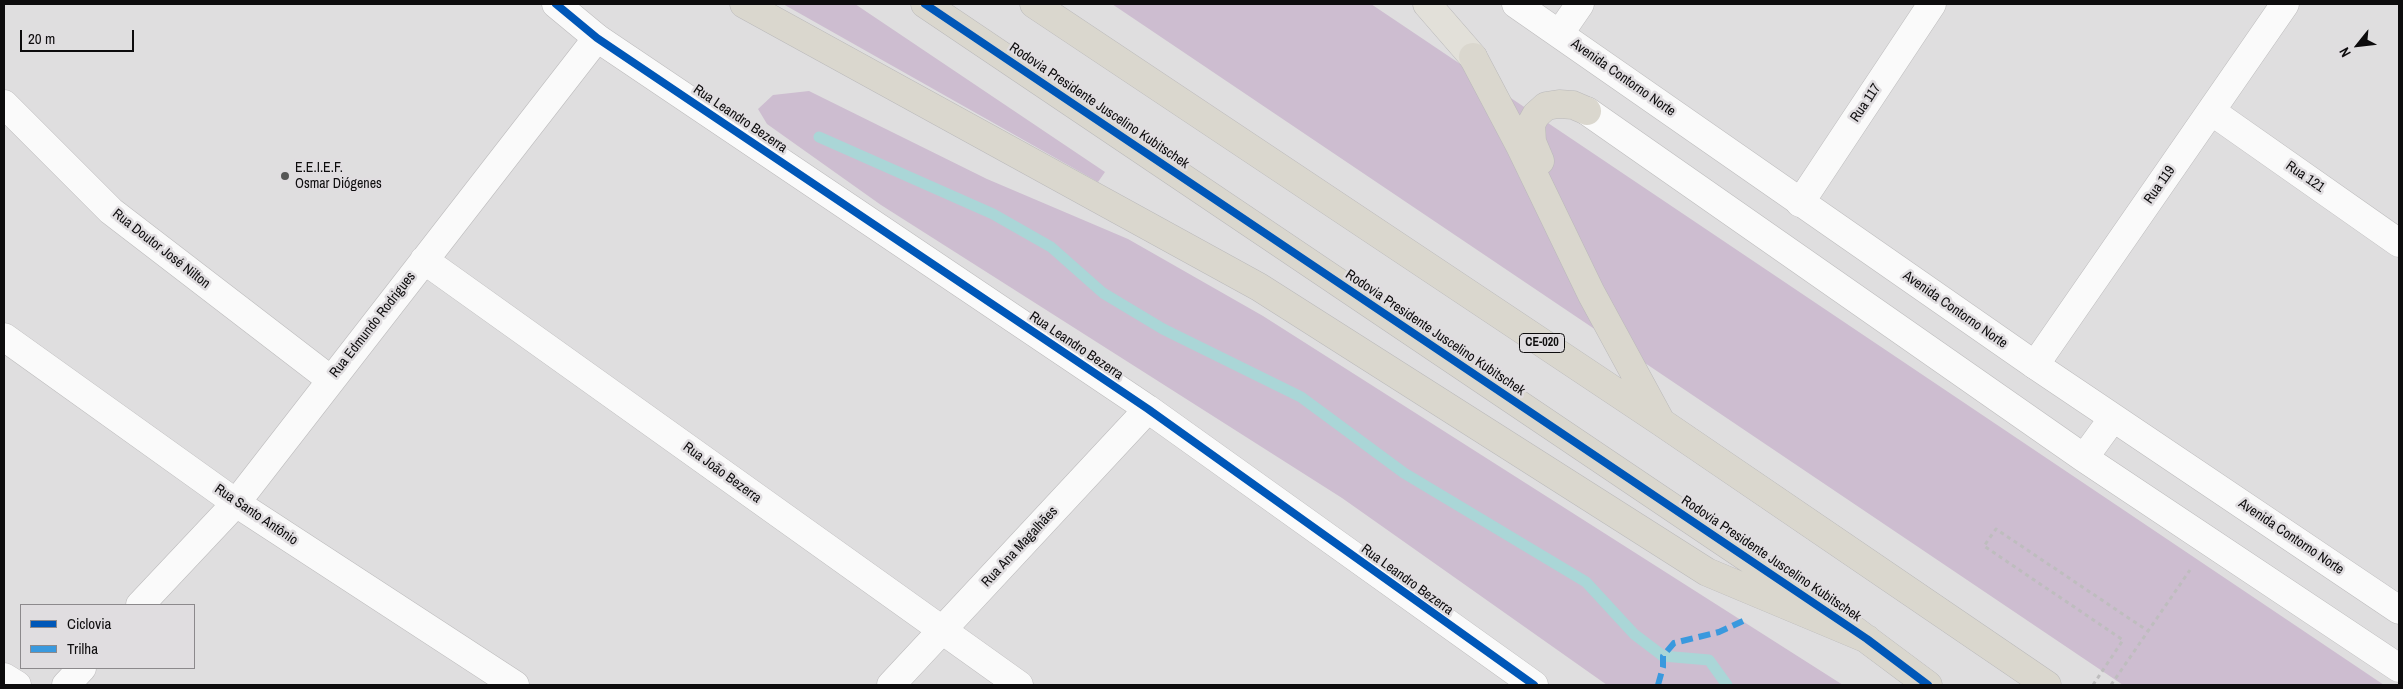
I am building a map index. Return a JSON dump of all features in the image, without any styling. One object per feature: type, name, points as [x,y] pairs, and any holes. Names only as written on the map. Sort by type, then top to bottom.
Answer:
[{"type":"highway","points":[[744,4],[1259,287],[1707,572],[1867,639]]},
{"type":"highway","name":"Rodovia Presidente Juscelino Kubitschek","points":[[925,4],[1867,639],[1928,685]]},
{"type":"highway","name":"CE-020","points":[[1034,4],[1661,422],[2047,685]]},
{"type":"highway","points":[[1473,57],[1520,146],[1592,293],[1661,422]]},
{"type":"highway","points":[[1586,111],[1573,105],[1546,106],[1536,115],[1531,124],[1532,142],[1592,293]]},
{"type":"main road","points":[[1428,4],[1473,57]]},
{"type":"main road","points":[[1441,4],[1473,57]]},
{"type":"street","name":"Rua Leandro Bezerra","points":[[556,4],[597,38],[1148,409],[1534,685]]},
{"type":"street","name":"Avenida Contorno Norte","points":[[1516,4],[2035,365],[2399,610]]},
{"type":"street","points":[[1560,34],[1580,4]]},
{"type":"street","name":"Rua 117","points":[[1800,203],[1932,4]]},
{"type":"street","name":"Rua 119","points":[[2035,365],[2285,4]]},
{"type":"street","name":"Rua Edmundo Rodrigues","points":[[141,604],[236,503],[597,38]]},
{"type":"street","name":"Rua Doutor José Nilton","points":[[4,104],[111,211],[331,380]]},
{"type":"street","points":[[1586,111],[2084,458],[2399,668]]},
{"type":"street","name":"Rua 121","points":[[2211,111],[2399,243]]},
{"type":"street","name":"Rua João Bezerra","points":[[424,260],[1019,685]]},
{"type":"street","name":"Rua Santo Antônio","points":[[4,337],[236,503],[515,685]]},
{"type":"street","name":"Rua Ana Magalhães","points":[[891,685],[1148,409]]},
{"type":"street","points":[[2084,458],[2113,418]]},
{"type":"street","points":[[66,685],[81,669]]},
{"type":"street","points":[[4,677],[17,685]]},
{"type":"path","points":[[2093,685],[2123,640],[1984,546],[1996,529],[2148,631]]},
{"type":"path","points":[[2111,685],[2210,542]]},
{"type":"shaded area","points":[[783,4],[855,4],[1105,172],[1098,182]]},
{"type":"shaded area","points":[[1112,4],[1371,4],[2384,685],[2123,685]]},
{"type":"shaded area","points":[[809,91],[987,179],[1128,239],[1263,316],[1843,685],[1607,685],[1342,498],[881,205],[767,124],[758,109],[773,95]]},
{"type":"waterway","points":[[819,137],[993,214],[1051,247],[1103,293],[1163,329],[1301,397],[1404,473],[1586,582],[1634,634],[1663,656],[1709,660],[1727,685]]},
{"type":"marked path","points":[[1658,685],[1663,667],[1663,656],[1674,643],[1719,632],[1743,621]]},
{"type":"cycle path","points":[[556,4],[597,38],[1148,409],[1534,685]]},
{"type":"cycle path","points":[[925,4],[1867,639],[1928,685]]},
{"type":"place","name":"E.E.I.E.F. Osmar Diógenes","points":[[285,176]]}]
